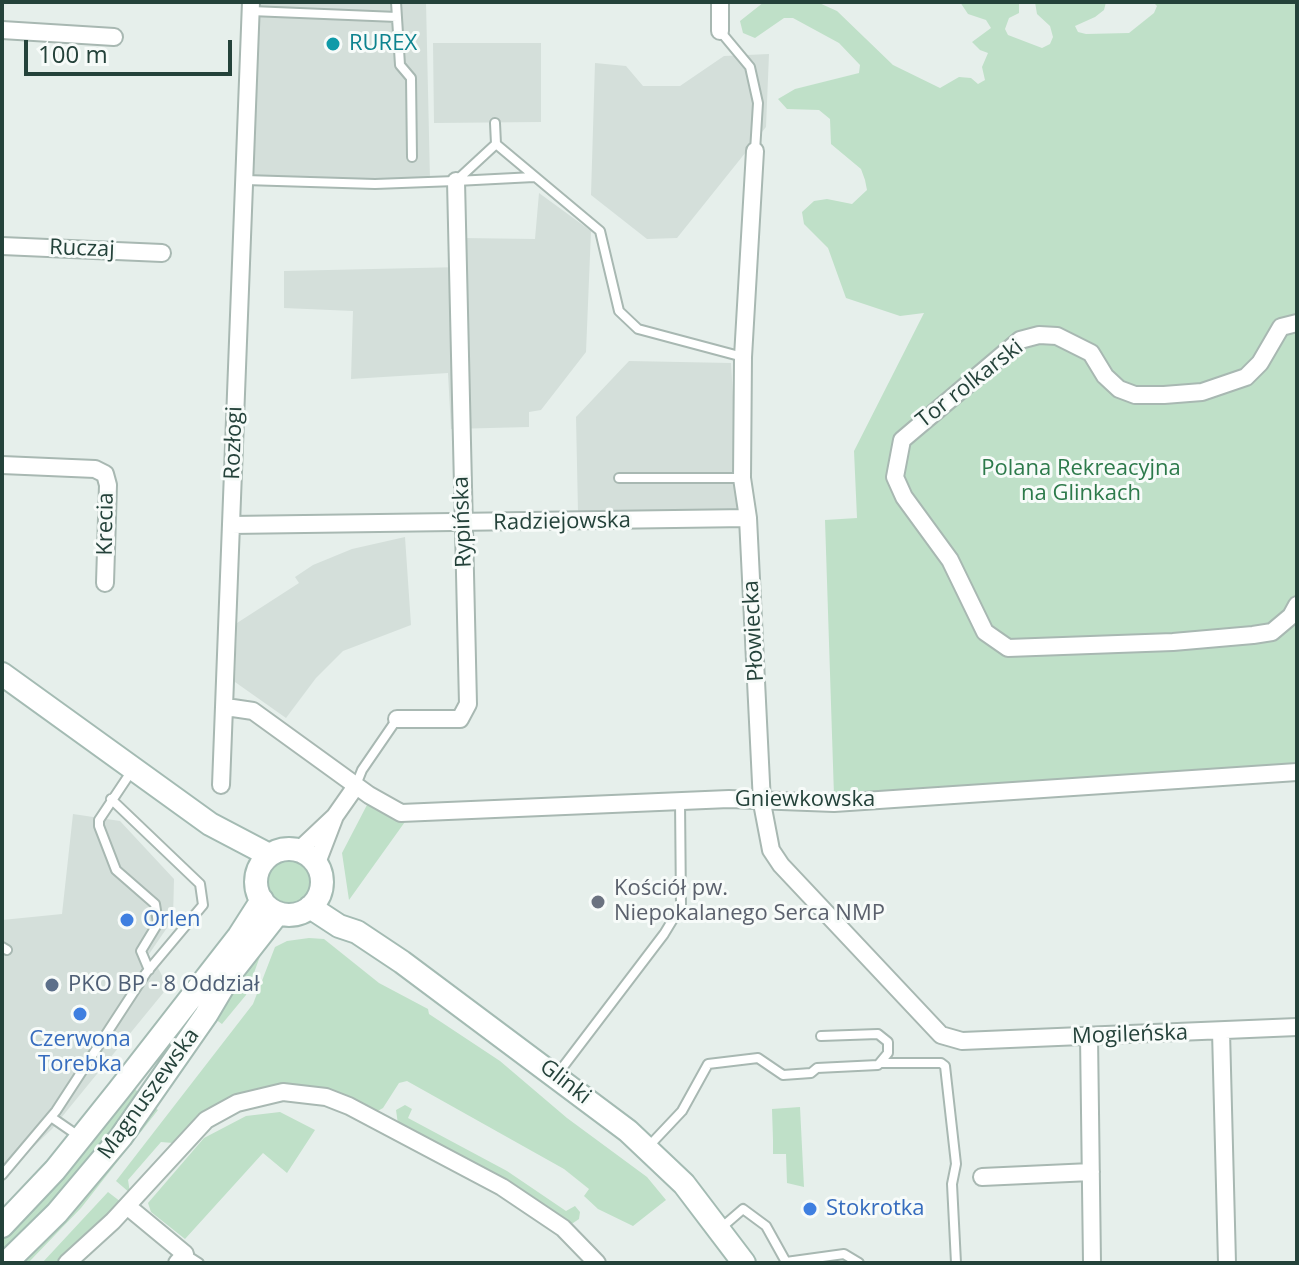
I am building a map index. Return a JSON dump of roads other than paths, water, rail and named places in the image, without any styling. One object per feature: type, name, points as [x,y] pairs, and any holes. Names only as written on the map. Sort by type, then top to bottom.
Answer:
[{"type":"street","points":[[720,2],[720,31]]},
{"type":"street","name":"Rozłogi","points":[[221,785],[251,6]]},
{"type":"street","points":[[2,30],[114,37]]},
{"type":"street","name":"Płowiecka","points":[[756,145],[743,357],[742,478],[748,518],[762,803],[771,850],[781,865],[921,1016],[941,1035],[962,1041]]},
{"type":"street","name":"Rypińska","points":[[397,719],[460,719],[467,711],[456,181]]},
{"type":"street","name":"Ruczaj","points":[[2,246],[162,253]]},
{"type":"street","name":"Tor rolkarski","points":[[1297,323],[1281,327],[1260,363],[1246,377],[1202,392],[1164,395],[1135,395],[1119,389],[1105,376],[1091,353],[1057,336],[1039,335],[1020,340],[902,440],[895,477],[904,497],[950,560],[985,632],[1008,648],[1173,642],[1253,635],[1272,632],[1291,616],[1297,605]]},
{"type":"street","name":"Krecia","points":[[2,465],[95,469],[105,474],[105,583]]},
{"type":"street","name":"Radziejowska","points":[[231,525],[748,518]]},
{"type":"street","points":[[2,674],[263,864]]},
{"type":"street","points":[[226,707],[253,711],[356,786],[308,857]]},
{"type":"street","name":"Gniewkowska","points":[[356,786],[401,813],[680,801],[834,803],[1297,772]]},
{"type":"street","points":[[283,849],[308,857],[322,877],[315,900],[295,914],[270,906],[257,890],[263,864],[283,849]]},
{"type":"street","name":"Glinki","points":[[315,900],[556,1076],[648,1148],[720,1228],[741,1262]]},
{"type":"street","name":"Magnuszewska","points":[[2,1226],[80,1137],[239,936],[270,906]]},
{"type":"street","name":"Magnuszewska","points":[[6,1263],[57,1213],[121,1137],[231,973],[270,906]]},
{"type":"street","name":"Mogileńska","points":[[962,1041],[1297,1027]]},
{"type":"street","points":[[1221,1031],[1227,1263]]},
{"type":"street","points":[[1089,1036],[1092,1263]]},
{"type":"street","points":[[67,1263],[127,1206],[171,1155],[214,1115],[254,1098],[296,1092],[349,1106],[502,1187],[563,1228],[597,1263]]},
{"type":"street","points":[[982,1177],[1091,1172]]},
{"type":"street","points":[[127,1206],[187,1260]]},
{"type":"lane","points":[[396,2],[400,65],[411,78],[412,157]]},
{"type":"lane","points":[[251,6],[397,17]]},
{"type":"lane","points":[[720,31],[750,67],[758,103],[756,145]]},
{"type":"lane","points":[[495,123],[496,144],[600,231],[619,311],[638,329],[743,357]]},
{"type":"lane","points":[[456,181],[496,144]]},
{"type":"lane","points":[[243,180],[375,184],[535,177]]},
{"type":"lane","points":[[619,478],[742,478]]},
{"type":"lane","name":"Rypińska","points":[[356,786],[362,770],[397,719]]},
{"type":"lane","points":[[133,769],[99,820],[116,870],[155,904],[158,923],[141,951],[149,970]]},
{"type":"lane","points":[[2,1175],[51,1117],[149,970],[203,905],[200,884],[111,799]]},
{"type":"lane","points":[[556,1076],[664,934],[681,906],[680,801]]},
{"type":"lane","points":[[821,1036],[883,1035],[889,1047],[883,1063]]},
{"type":"lane","points":[[648,1148],[682,1111],[708,1064],[758,1058],[783,1075],[883,1063],[941,1063],[945,1066],[956,1164],[952,1184],[956,1263]]},
{"type":"lane","points":[[51,1117],[80,1137]]},
{"type":"lane","points":[[720,1228],[743,1209],[766,1226],[786,1262],[844,1254],[859,1263]]},
{"type":"place","name":"RUREX","points":[[333,44]]},
{"type":"place","name":"Kościół pw. Niepokalanego Serca NMP","points":[[598,902]]},
{"type":"place","name":"Orlen","points":[[127,920]]},
{"type":"place","name":"PKO BP - 8 Oddział","points":[[52,985]]},
{"type":"place","name":"Czerwona Torebka","points":[[80,1014]]},
{"type":"place","name":"Stokrotka","points":[[810,1209]]},
{"type":"park label","name":"Polana Rekreacyjna na Glinkach","points":[[1081,482]]}]
